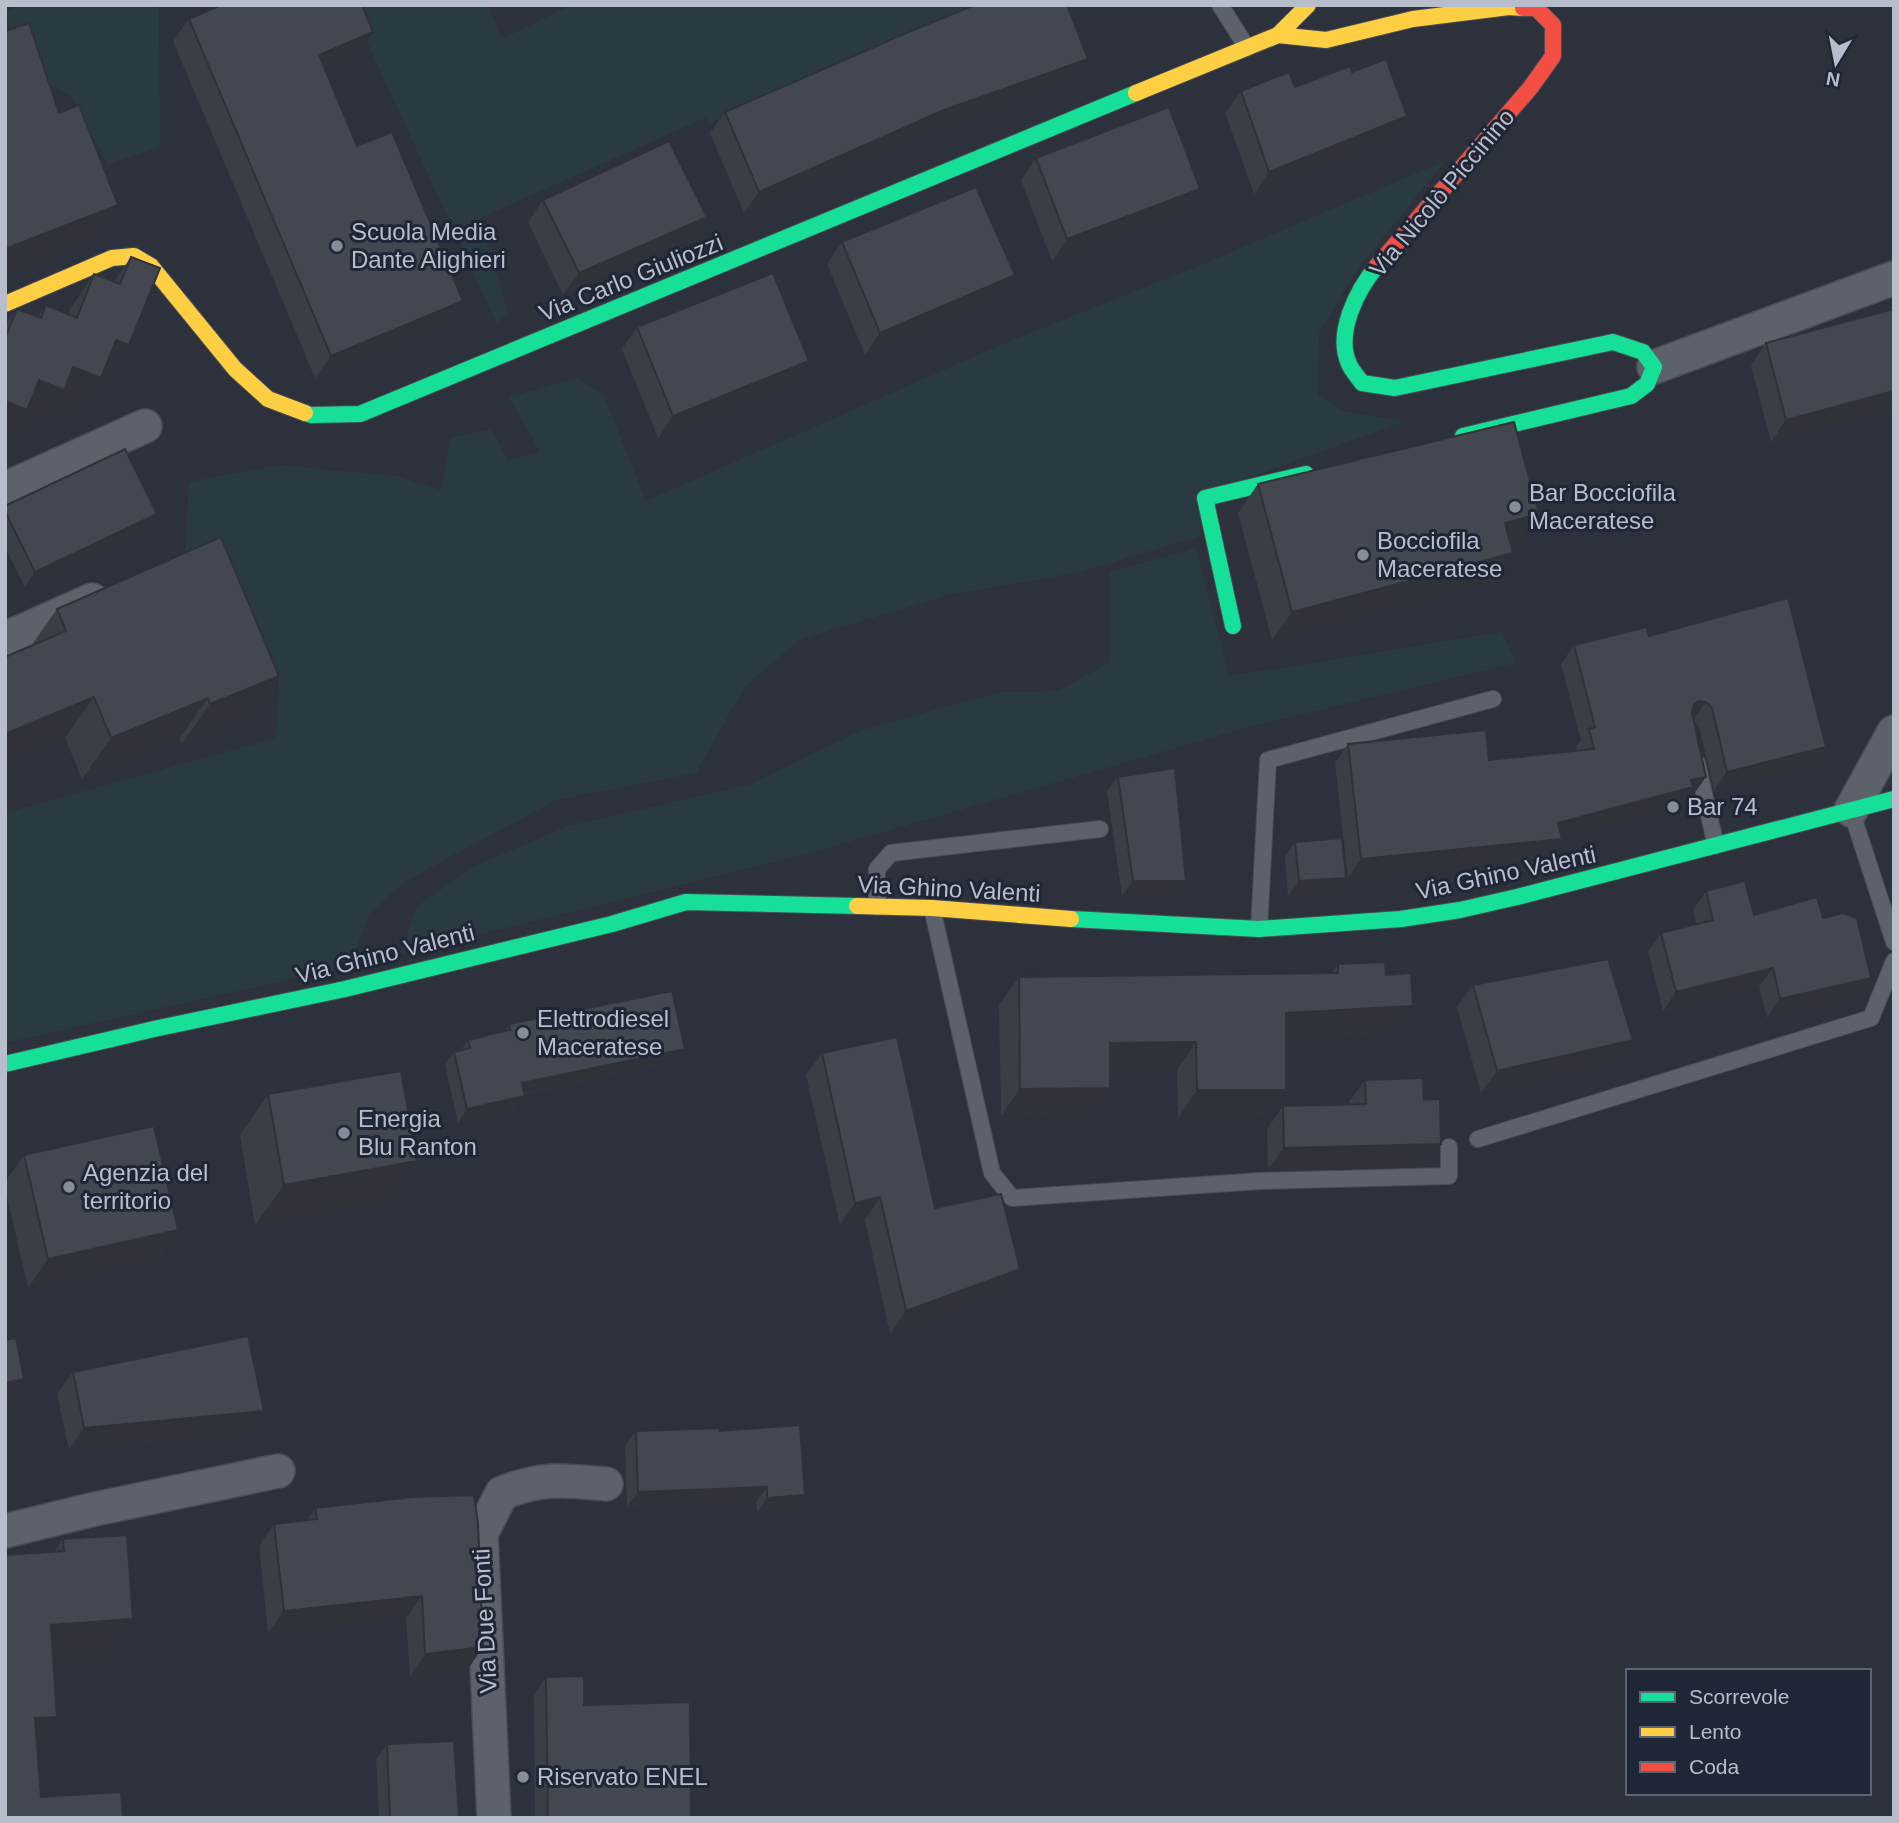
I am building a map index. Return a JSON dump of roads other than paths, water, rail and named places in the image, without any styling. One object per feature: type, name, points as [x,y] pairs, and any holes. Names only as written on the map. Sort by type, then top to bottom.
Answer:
[{"type":"street","name":"Via Carlo Giuliozzi","points":[[5,304],[112,257],[134,256],[151,266],[235,369],[268,399],[311,415],[360,414],[1278,35],[1308,5]]},
{"type":"street","name":"Via Nicolò Piccinino","points":[[1278,35],[1326,40],[1413,19],[1509,7],[1536,8],[1553,25],[1553,56],[1531,87],[1374,270],[1355,302],[1343,334],[1348,363],[1362,383],[1395,388],[1614,342],[1637,347],[1650,357],[1654,367]]},
{"type":"street","points":[[1444,441],[1631,396],[1647,384],[1654,367],[1894,278]]},
{"type":"street","points":[[5,489],[145,426]]},
{"type":"street","points":[[1233,626],[1205,498],[1324,470]]},
{"type":"street","points":[[5,639],[116,589]]},
{"type":"street","points":[[1851,810],[1894,732]]},
{"type":"street","name":"Via Ghino Valenti","points":[[5,1063],[345,989],[612,924],[686,902],[932,908],[1131,924],[1259,929],[1338,925],[1460,910],[1894,799]]},
{"type":"street","points":[[5,1531],[95,1509],[278,1471]]},
{"type":"street","name":"Via Due Fonti","points":[[494,1818],[481,1534],[502,1493],[527,1483],[553,1479],[606,1484]]},
{"type":"lane","points":[[1220,5],[1246,47]]},
{"type":"lane","points":[[1259,929],[1268,760],[1493,699]]},
{"type":"lane","points":[[1692,743],[1716,846]]},
{"type":"lane","points":[[1851,810],[1894,942]]},
{"type":"lane","points":[[877,907],[877,869],[891,853],[1100,829]]},
{"type":"lane","points":[[932,908],[992,1172],[1012,1198],[1260,1181],[1449,1177],[1449,1147]]},
{"type":"lane","points":[[1478,1139],[1871,1018],[1894,961]]},
{"type":"place","name":"Scuola Media Dante Alighieri","points":[[337,246]]},
{"type":"place","name":"Bar Bocciofila Maceratese","points":[[1515,507]]},
{"type":"place","name":"Bocciofila Maceratese","points":[[1363,555]]},
{"type":"place","name":"Bar 74","points":[[1673,807]]},
{"type":"place","name":"Elettrodiesel Maceratese","points":[[523,1033]]},
{"type":"place","name":"Energia Blu Ranton","points":[[344,1133]]},
{"type":"place","name":"Agenzia del territorio","points":[[69,1187]]},
{"type":"place","name":"Riservato ENEL","points":[[523,1777]]}]
